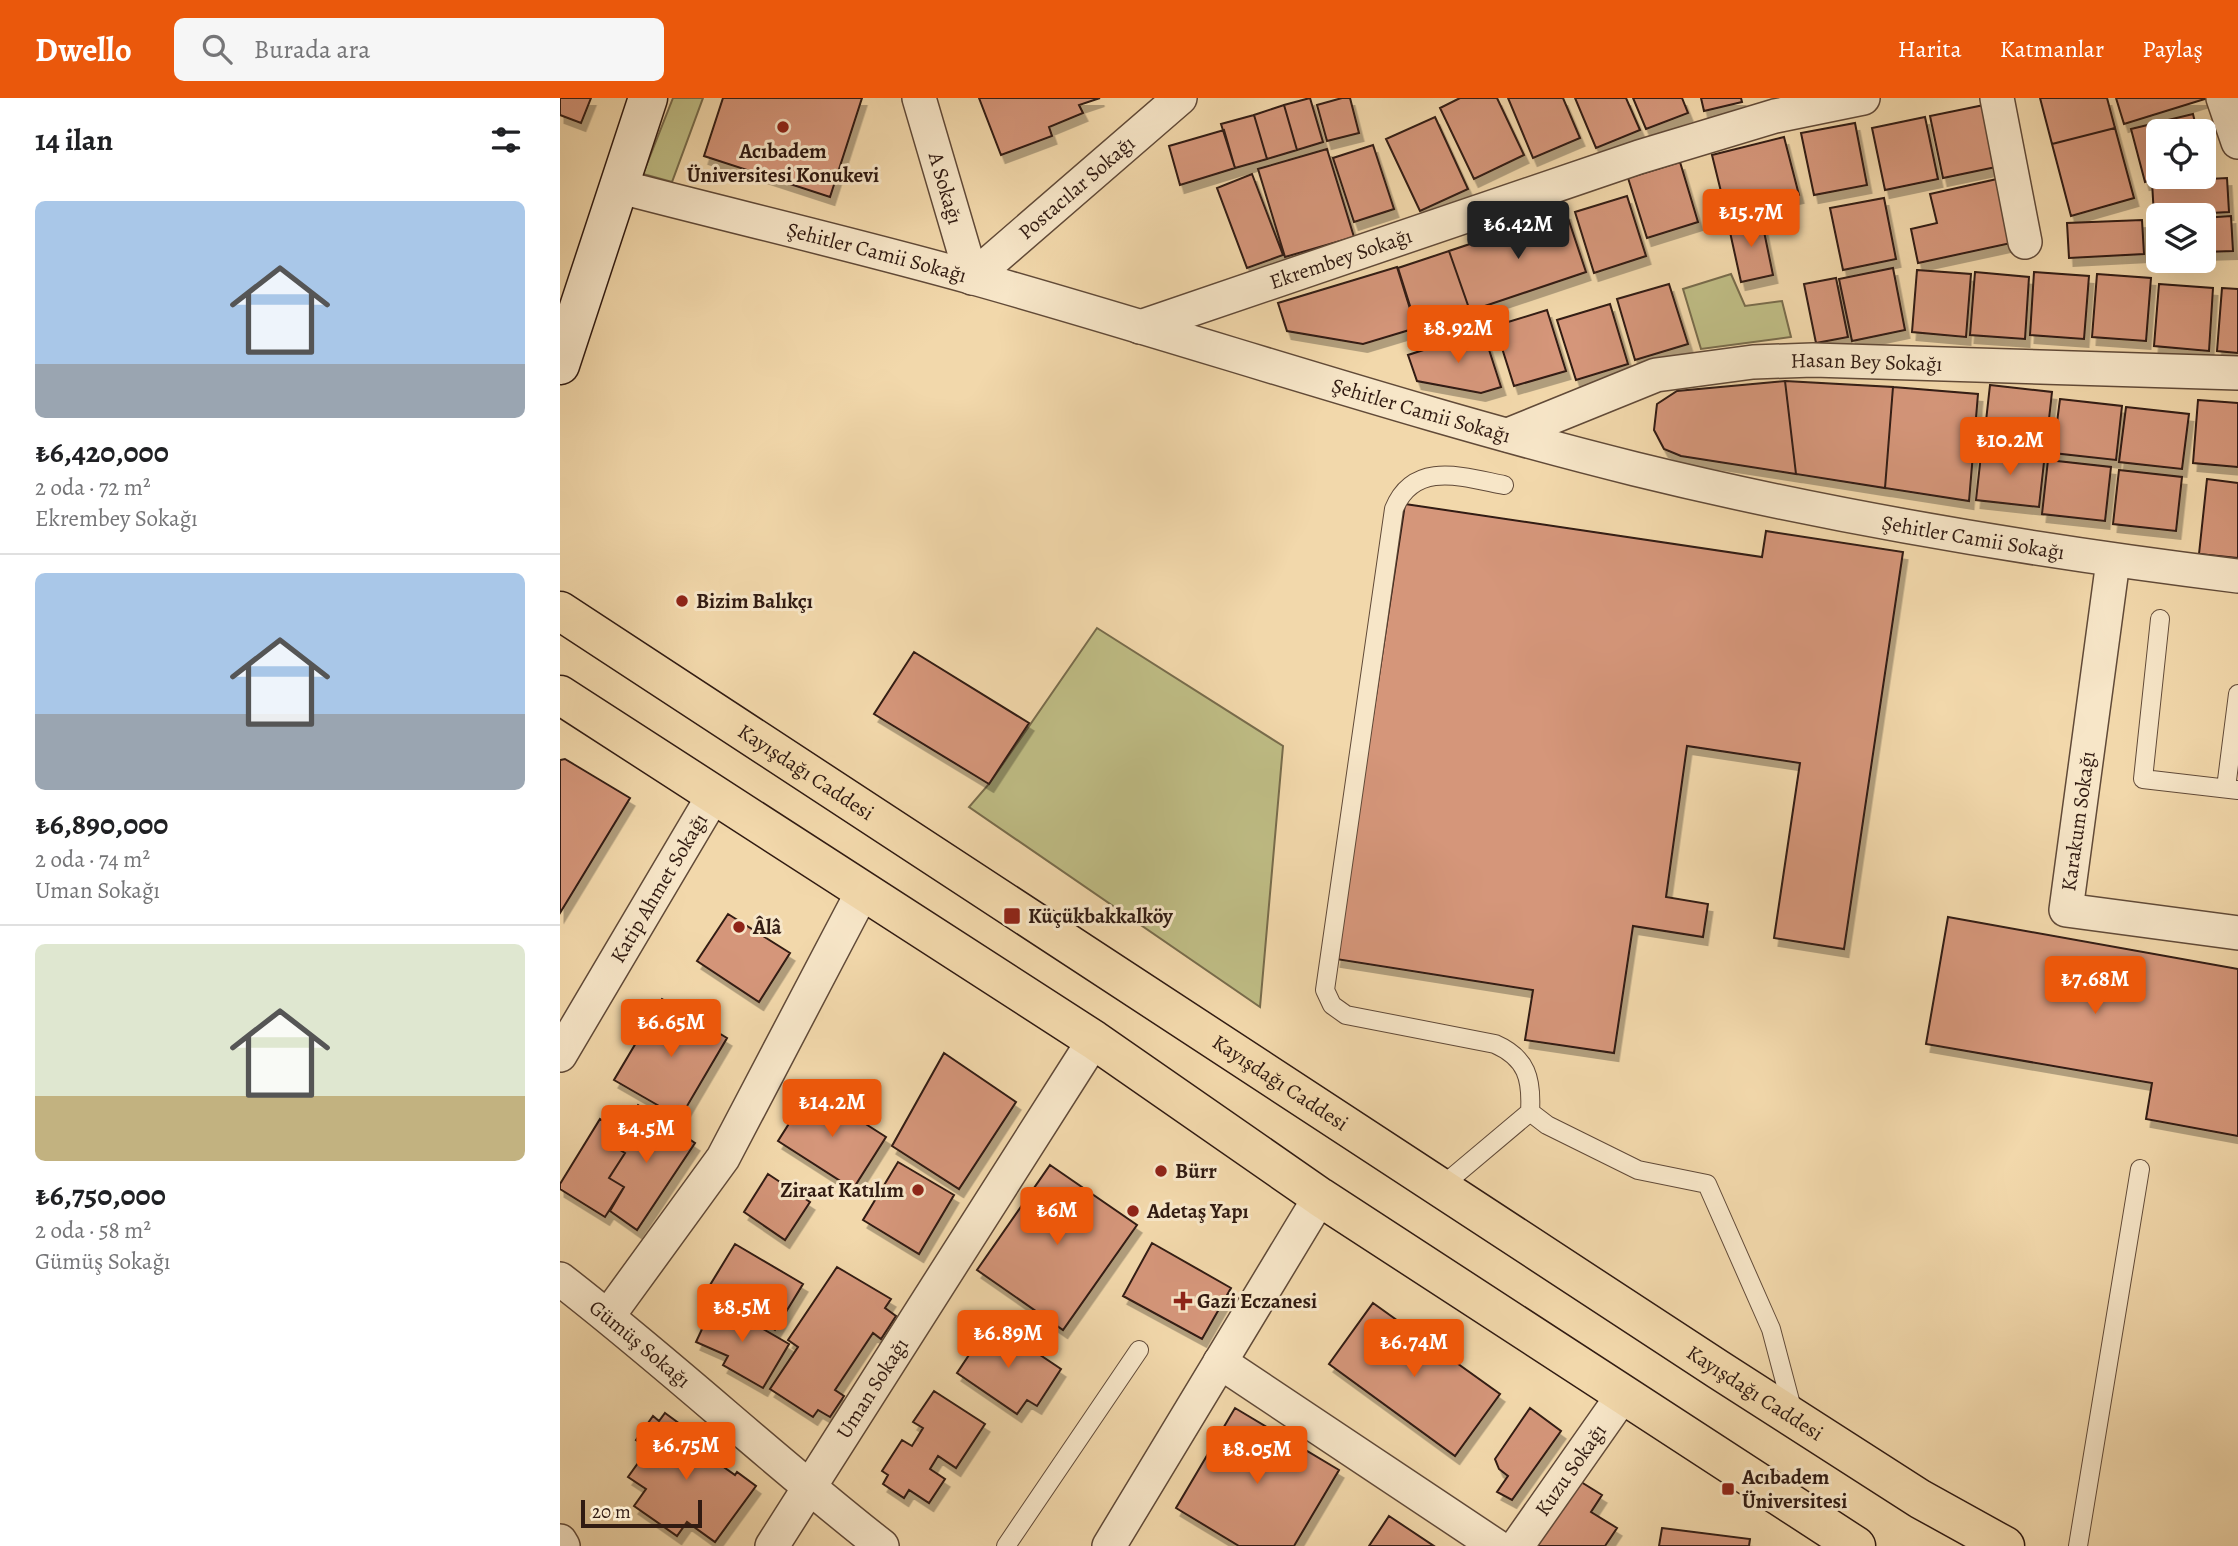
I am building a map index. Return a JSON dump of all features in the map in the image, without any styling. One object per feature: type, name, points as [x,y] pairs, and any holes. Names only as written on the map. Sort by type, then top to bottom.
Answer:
[{"type":"main road","points":[[560,365],[648,98]]},
{"type":"main road","name":"Kayışdağı Caddesi","points":[[560,611],[1795,1419],[1920,1499],[2005,1546]]},
{"type":"main road","points":[[563,699],[715,793],[1094,1040],[1320,1198],[1856,1546]]},
{"type":"street","name":"A Sokağı","points":[[919,98],[972,278]]},
{"type":"street","name":"Postacılar Sokağı","points":[[972,278],[1180,98]]},
{"type":"street","name":"Ekrembey Sokağı","points":[[1140,327],[1639,157],[1775,116],[1863,98]]},
{"type":"street","points":[[1997,98],[2025,242]]},
{"type":"street","points":[[2223,98],[2238,142]]},
{"type":"street","name":"Şehitler Camii Sokağı","points":[[617,186],[972,278],[1508,435],[1634,469],[1806,508],[2113,561],[2238,576]]},
{"type":"street","name":"Hasan Bey Sokağı","points":[[1508,435],[1656,375],[1753,362],[1813,360],[2238,373]]},
{"type":"street","name":"Karakum Sokağı","points":[[2113,561],[2066,910],[2238,933]]},
{"type":"street","name":"Katip Ahmet Sokağı","points":[[560,1055],[715,793]]},
{"type":"street","points":[[608,1316],[723,1158],[863,891]]},
{"type":"street","name":"Uman Sokağı","points":[[772,1546],[1094,1040]]},
{"type":"street","points":[[1109,1546],[1320,1198]]},
{"type":"street","name":"Gümüş Sokağı","points":[[560,1279],[608,1316],[810,1490],[882,1546]]},
{"type":"street","points":[[1220,1362],[1496,1546]]},
{"type":"street","name":"Kuzu Sokağı","points":[[1517,1546],[1623,1395]]},
{"type":"street","points":[[560,1541],[563,1546]]},
{"type":"lane","points":[[1442,1186],[1530,1112],[1532,1086],[1527,1071],[1508,1050],[1495,1044],[1346,1015],[1332,1005],[1325,990],[1394,509],[1407,488],[1431,475],[1446,474],[1504,485]]},
{"type":"lane","points":[[2160,620],[2143,779],[2232,789],[2238,694]]},
{"type":"lane","points":[[1530,1112],[1547,1125],[1637,1170],[1707,1184],[1770,1329],[1795,1419]]},
{"type":"lane","points":[[2078,1546],[2140,1169]]},
{"type":"lane","points":[[1006,1546],[1139,1350]]},
{"type":"shaded area","points":[[673,98],[703,98],[672,182],[643,174]]},
{"type":"shaded area","points":[[1731,274],[1745,306],[1782,301],[1791,337],[1701,349],[1683,289]]},
{"type":"shaded area","points":[[1097,628],[1283,746],[1260,1007],[969,807],[989,784]]},
{"type":"building","points":[[560,98],[591,98],[581,123],[560,115]]},
{"type":"building","name":"Acıbadem Üniversitesi Konukevi","points":[[723,98],[862,98],[830,197],[704,156]]},
{"type":"building","points":[[979,98],[1100,98],[1079,105],[1083,113],[1049,127],[1052,136],[1001,155]]},
{"type":"building","points":[[1310,98],[1323,142],[1297,150],[1284,105]]},
{"type":"building","points":[[1350,98],[1359,133],[1327,141],[1317,105]]},
{"type":"building","points":[[1460,98],[1497,98],[1524,155],[1474,179],[1440,108]]},
{"type":"building","points":[[1508,98],[1563,98],[1580,138],[1533,158]]},
{"type":"building","points":[[1575,98],[1626,98],[1640,130],[1596,148]]},
{"type":"building","points":[[1633,98],[1682,98],[1688,113],[1646,129]]},
{"type":"building","points":[[1701,98],[1741,98],[1742,102],[1704,111]]},
{"type":"building","points":[[2040,98],[2107,98],[2115,128],[2052,144]]},
{"type":"building","points":[[2116,98],[2208,98],[2124,124]]},
{"type":"building","points":[[1284,105],[1297,150],[1267,159],[1254,115]]},
{"type":"building","points":[[1984,105],[1996,167],[1943,178],[1930,116]]},
{"type":"building","points":[[2193,114],[2194,119],[2172,119]]},
{"type":"building","points":[[1254,115],[1267,159],[1235,168],[1221,124]]},
{"type":"building","points":[[1435,117],[1468,189],[1420,211],[1386,139]]},
{"type":"building","points":[[1925,117],[1938,179],[1885,190],[1872,128]]},
{"type":"building","points":[[1855,123],[1867,185],[1814,195],[1801,133]]},
{"type":"building","points":[[2146,125],[2146,182],[2145,182],[2131,129]]},
{"type":"building","points":[[2115,128],[2134,198],[2071,216],[2052,144]]},
{"type":"building","points":[[1224,130],[1235,168],[1180,185],[1169,146]]},
{"type":"building","points":[[1784,137],[1799,195],[1726,212],[1712,155]]},
{"type":"building","points":[[1373,145],[1394,209],[1354,222],[1333,158]]},
{"type":"building","points":[[1327,149],[1354,237],[1285,257],[1258,169]]},
{"type":"building","points":[[1680,162],[1698,222],[1647,238],[1628,178]]},
{"type":"building","points":[[1252,174],[1283,255],[1247,268],[1217,188]]},
{"type":"building","points":[[2227,178],[2229,212],[2216,213],[2216,203],[2153,203],[2152,189],[2216,189],[2216,179]]},
{"type":"building","points":[[1997,179],[2011,243],[1918,263],[1911,229],[1937,223],[1930,194]]},
{"type":"building","points":[[1627,196],[1646,256],[1594,273],[1575,212]]},
{"type":"building","points":[[1884,198],[1896,259],[1843,270],[1830,208]]},
{"type":"building","points":[[1566,212],[1586,272],[1470,311],[1449,251]]},
{"type":"building","points":[[2231,216],[2233,251],[2216,252],[2216,217]]},
{"type":"building","points":[[1761,217],[1773,275],[1741,282],[1728,223]]},
{"type":"building","points":[[2142,220],[2144,254],[2069,258],[2067,223]]},
{"type":"building","points":[[1449,251],[1470,311],[1417,328],[1398,268]]},
{"type":"building","points":[[1397,267],[1416,328],[1363,344],[1287,331],[1278,303]]},
{"type":"building","points":[[1893,268],[1905,330],[1852,341],[1839,279]]},
{"type":"building","points":[[1917,270],[1971,274],[1966,337],[1912,332]]},
{"type":"building","points":[[1975,272],[2029,277],[2025,339],[1970,335]]},
{"type":"building","points":[[2034,272],[2089,276],[2084,339],[2030,335]]},
{"type":"building","points":[[2097,274],[2151,278],[2146,341],[2092,337]]},
{"type":"building","points":[[1836,278],[1848,337],[1816,343],[1804,284]]},
{"type":"building","points":[[1669,284],[1688,344],[1635,360],[1617,299]]},
{"type":"building","points":[[2159,284],[2213,288],[2209,351],[2154,346]]},
{"type":"building","points":[[2222,288],[2238,289],[2238,353],[2217,351]]},
{"type":"building","points":[[1610,304],[1628,364],[1576,380],[1557,320]]},
{"type":"building","points":[[1547,310],[1566,371],[1514,386],[1495,326]]},
{"type":"building","points":[[1483,331],[1501,387],[1481,393],[1417,381],[1408,355]]},
{"type":"building","points":[[1785,381],[1893,387],[1885,488],[1796,474]]},
{"type":"building","points":[[1785,381],[1796,474],[1681,456],[1664,449],[1654,430],[1657,404],[1677,391]]},
{"type":"building","points":[[1990,385],[2052,392],[2046,446],[1984,439]]},
{"type":"building","points":[[1893,387],[1978,394],[1969,501],[1885,488]]},
{"type":"building","points":[[2060,399],[2122,406],[2116,460],[2053,453]]},
{"type":"building","points":[[2198,400],[2238,403],[2238,467],[2193,463]]},
{"type":"building","points":[[2126,407],[2189,414],[2182,469],[2119,462]]},
{"type":"building","points":[[1982,446],[2045,453],[2039,507],[1976,500]]},
{"type":"building","points":[[2048,460],[2111,467],[2105,521],[2042,514]]},
{"type":"building","points":[[2119,470],[2182,477],[2176,531],[2113,524]]},
{"type":"building","points":[[2207,479],[2238,483],[2238,558],[2199,554]]},
{"type":"building","points":[[1405,504],[1762,557],[1766,531],[1903,552],[1844,949],[1774,938],[1800,763],[1687,746],[1666,897],[1708,904],[1703,937],[1633,926],[1614,1053],[1525,1040],[1533,990],[1336,959]]},
{"type":"building","points":[[914,652],[1029,723],[989,784],[874,714]]},
{"type":"building","points":[[565,759],[630,798],[560,913],[560,760]]},
{"type":"building","points":[[728,914],[790,953],[759,1002],[697,961]]},
{"type":"building","points":[[1948,917],[2238,969],[2238,1136],[2146,1119],[2152,1083],[1926,1044]]},
{"type":"building","points":[[662,999],[727,1038],[680,1118],[614,1080]]},
{"type":"building","points":[[944,1053],[1016,1102],[959,1189],[892,1146]]},
{"type":"building","points":[[811,1089],[886,1137],[853,1189],[778,1141]]},
{"type":"building","points":[[638,1105],[695,1143],[637,1230],[610,1211],[624,1187],[609,1178],[625,1153],[620,1150],[628,1137],[619,1132]]},
{"type":"building","points":[[600,1119],[628,1137],[620,1150],[625,1153],[609,1178],[624,1187],[605,1217],[560,1189],[560,1184]]},
{"type":"building","points":[[898,1162],[954,1195],[919,1254],[863,1220]]},
{"type":"building","points":[[1050,1165],[1137,1225],[1063,1330],[977,1270]]},
{"type":"building","points":[[768,1174],[810,1202],[785,1240],[744,1212]]},
{"type":"building","points":[[1152,1243],[1231,1288],[1202,1339],[1123,1296]]},
{"type":"building","points":[[735,1244],[803,1284],[775,1330],[707,1290]]},
{"type":"building","points":[[837,1267],[891,1299],[885,1308],[896,1316],[881,1339],[873,1333],[835,1390],[844,1396],[830,1417],[818,1410],[813,1417],[770,1389],[798,1347],[788,1340]]},
{"type":"building","points":[[715,1301],[789,1344],[763,1388],[723,1365],[728,1356],[696,1342]]},
{"type":"building","points":[[1373,1303],[1500,1394],[1455,1456],[1329,1364]]},
{"type":"building","points":[[991,1322],[1061,1369],[1037,1406],[1027,1400],[1017,1414],[957,1373]]},
{"type":"building","points":[[934,1391],[985,1424],[956,1468],[938,1456],[930,1469],[945,1479],[929,1503],[909,1490],[904,1498],[883,1484],[888,1475],[882,1471],[902,1440],[912,1446],[923,1428],[913,1422]]},
{"type":"building","points":[[1235,1408],[1339,1470],[1294,1546],[1239,1546],[1176,1508]]},
{"type":"building","points":[[1530,1408],[1561,1431],[1512,1500],[1497,1492],[1508,1476],[1499,1469],[1495,1459]]},
{"type":"building","points":[[665,1413],[695,1435],[690,1443],[735,1475],[737,1472],[756,1486],[715,1542],[687,1522],[677,1536],[634,1506],[646,1489],[628,1477],[648,1449],[636,1440],[653,1416],[659,1421]]},
{"type":"building","points":[[1573,1477],[1602,1495],[1591,1512],[1617,1528],[1605,1546],[1530,1546]]},
{"type":"building","points":[[1389,1516],[1434,1546],[1369,1546]]},
{"type":"building","points":[[1662,1528],[1750,1539],[1749,1546],[1659,1546]]},
{"type":"place","name":"Acıbadem Üniversitesi Konukevi","points":[[783,127]]},
{"type":"place","name":"Bizim Balıkçı","points":[[682,601]]},
{"type":"place","name":"Küçükbakkalköy","points":[[1012,916]]},
{"type":"place","name":"Âlâ","points":[[739,927]]},
{"type":"place","name":"Bürr","points":[[1161,1171]]},
{"type":"place","name":"Ziraat Katılım","points":[[918,1190]]},
{"type":"place","name":"Adetaş Yapı","points":[[1133,1211]]},
{"type":"place","name":"Gazi Eczanesi","points":[[1183,1301]]},
{"type":"place","name":"Acıbadem Üniversitesi","points":[[1728,1489]]}]
